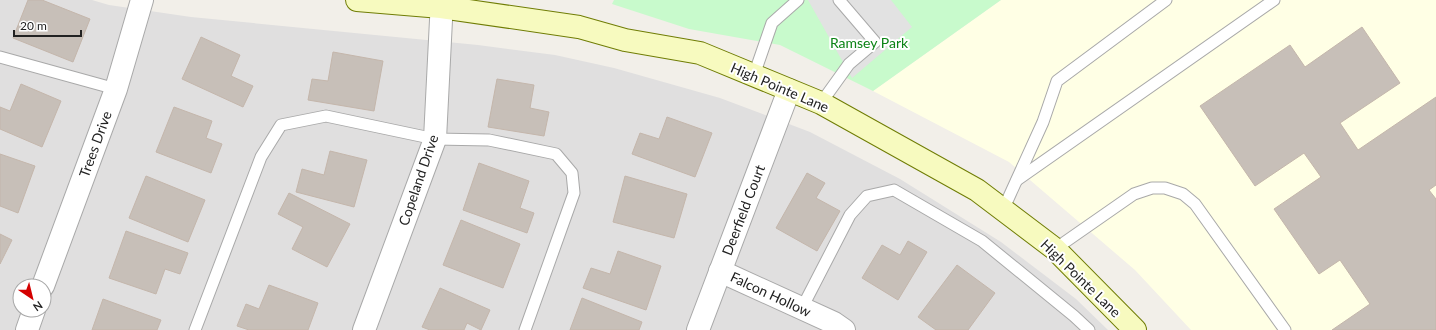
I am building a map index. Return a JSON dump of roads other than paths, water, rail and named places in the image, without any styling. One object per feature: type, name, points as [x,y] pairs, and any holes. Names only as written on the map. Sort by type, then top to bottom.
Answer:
[{"type":"street","name":"Trees Drive","points":[[46,278],[116,89],[142,0]]},
{"type":"street","name":"High Pointe Lane","points":[[357,0],[441,4],[579,27],[625,40],[700,53],[821,103],[977,190],[1055,249],[1135,330]]},
{"type":"street","name":"Copeland Drive","points":[[364,330],[435,139],[441,4]]},
{"type":"street","name":"Deerfield Court","points":[[698,330],[789,90]]},
{"type":"street","name":"Falcon Hollow","points":[[720,271],[834,323],[844,330]]},
{"type":"street","points":[[27,330],[31,318]]},
{"type":"lane","points":[[754,75],[772,23],[798,0]]},
{"type":"lane","points":[[821,103],[849,64],[874,42],[838,0]]},
{"type":"lane","points":[[1003,210],[1043,122],[1057,81],[1166,0]]},
{"type":"lane","points":[[1017,180],[1274,0]]},
{"type":"lane","points":[[0,57],[116,89]]},
{"type":"lane","points":[[195,330],[261,157],[281,125],[326,116],[435,139],[489,140],[556,154],[572,173],[574,193],[525,330]]},
{"type":"lane","points":[[1055,249],[1134,194],[1152,188],[1165,188],[1184,194],[1195,204],[1286,330]]},
{"type":"lane","points":[[802,308],[850,215],[867,196],[894,190],[982,241],[1089,330]]},
{"type":"park label","name":"Ramsey Park","points":[[869,42]]}]
